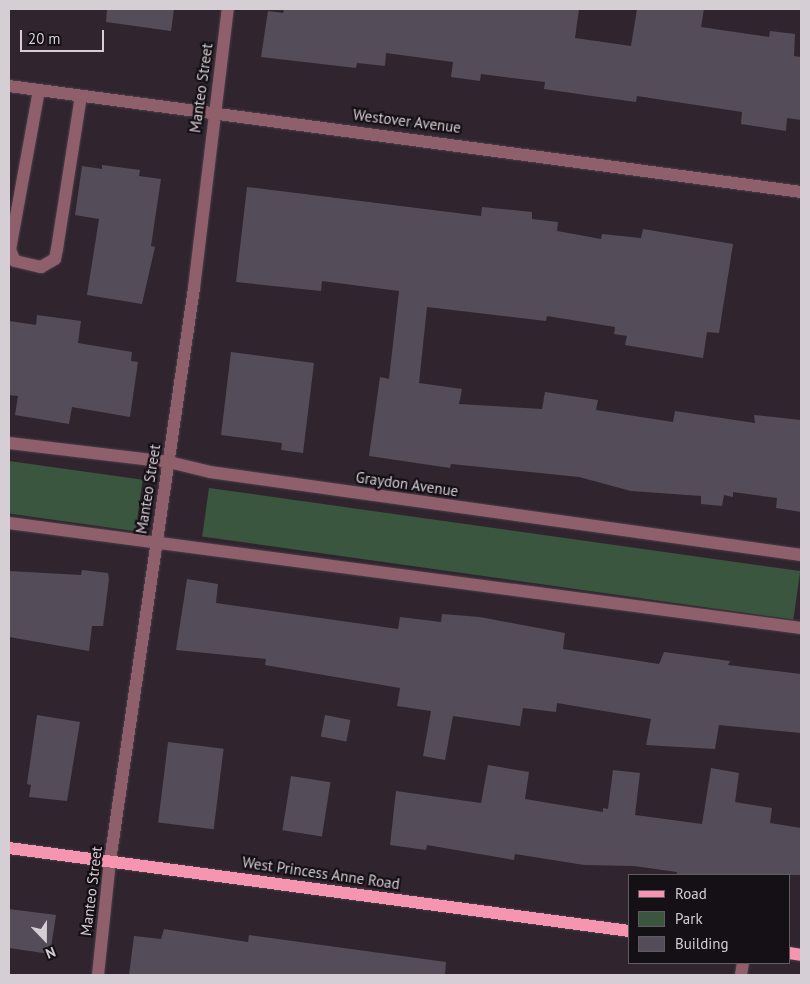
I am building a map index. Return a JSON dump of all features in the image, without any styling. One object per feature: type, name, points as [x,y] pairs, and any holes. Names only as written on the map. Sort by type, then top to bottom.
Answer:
[{"type":"main road","name":"West Princess Anne Road","points":[[9,848],[628,931]]},
{"type":"street","name":"Manteo Street","points":[[98,975],[110,861],[155,544],[169,462],[228,9]]},
{"type":"street","name":"Westover Avenue","points":[[9,86],[801,192]]},
{"type":"street","points":[[40,90],[10,250],[15,260],[41,266],[55,258],[81,96]]},
{"type":"street","name":"Graydon Avenue","points":[[9,443],[169,462],[268,480],[801,555]]},
{"type":"street","points":[[9,523],[155,544],[801,628]]},
{"type":"green space","points":[[9,461],[143,480],[135,531],[9,514]]},
{"type":"green space","points":[[209,488],[800,571],[793,620],[202,537]]},
{"type":"building","points":[[107,9],[174,9],[171,31],[106,22]]},
{"type":"building","points":[[284,9],[579,9],[575,38],[631,46],[637,9],[704,9],[701,27],[769,37],[770,31],[795,34],[794,56],[801,57],[801,120],[787,118],[786,131],[741,124],[742,112],[637,96],[636,102],[592,96],[544,89],[545,82],[481,74],[480,81],[451,77],[453,62],[386,53],[385,66],[357,63],[356,68],[261,57],[268,11],[283,13]]},
{"type":"building","points":[[102,165],[140,170],[139,176],[161,179],[151,246],[155,247],[142,304],[87,295],[99,219],[75,215],[82,166],[102,169]]},
{"type":"building","points":[[247,187],[481,216],[482,207],[532,212],[532,219],[558,222],[557,231],[601,239],[602,234],[641,238],[643,229],[733,244],[719,333],[707,332],[703,358],[625,345],[627,336],[614,334],[615,327],[547,316],[546,321],[427,307],[419,383],[462,389],[459,404],[542,409],[545,392],[598,400],[596,410],[673,422],[675,411],[755,423],[754,415],[801,420],[801,512],[776,508],[777,498],[733,492],[733,497],[724,495],[722,506],[701,504],[701,496],[631,491],[579,477],[451,464],[450,468],[369,456],[380,377],[389,379],[399,291],[322,281],[321,291],[236,282]]},
{"type":"building","points":[[37,315],[81,321],[78,343],[132,352],[131,361],[138,362],[130,417],[72,407],[69,424],[15,415],[18,396],[9,395],[9,321],[36,325]]},
{"type":"building","points":[[231,352],[314,363],[303,453],[281,450],[282,443],[221,435]]},
{"type":"building","points":[[82,570],[108,573],[109,579],[103,626],[92,626],[89,651],[9,637],[9,571],[81,575]]},
{"type":"building","points":[[187,579],[218,584],[216,603],[398,629],[400,617],[441,622],[442,614],[480,617],[565,633],[563,649],[659,664],[664,652],[730,661],[728,665],[801,674],[801,733],[719,725],[715,749],[646,745],[651,719],[557,703],[556,712],[523,708],[520,726],[453,716],[445,760],[423,756],[431,711],[397,706],[400,688],[265,665],[266,659],[176,650]]},
{"type":"building","points":[[37,715],[80,722],[67,801],[29,797],[31,785],[27,784]]},
{"type":"building","points":[[325,715],[351,720],[346,742],[321,737]]},
{"type":"building","points":[[168,742],[224,749],[214,829],[158,822]]},
{"type":"building","points":[[488,765],[529,772],[525,799],[603,812],[603,808],[608,809],[613,770],[640,773],[635,815],[702,824],[711,768],[739,773],[735,802],[772,808],[770,823],[801,828],[801,875],[677,874],[677,872],[634,866],[584,865],[515,854],[514,860],[427,845],[426,850],[390,845],[396,791],[481,803]]},
{"type":"building","points":[[291,776],[331,782],[322,837],[282,830]]},
{"type":"building","points":[[9,909],[56,915],[50,954],[9,948]]},
{"type":"building","points":[[164,929],[248,942],[249,935],[446,962],[445,975],[129,975],[134,936],[161,939]]}]
